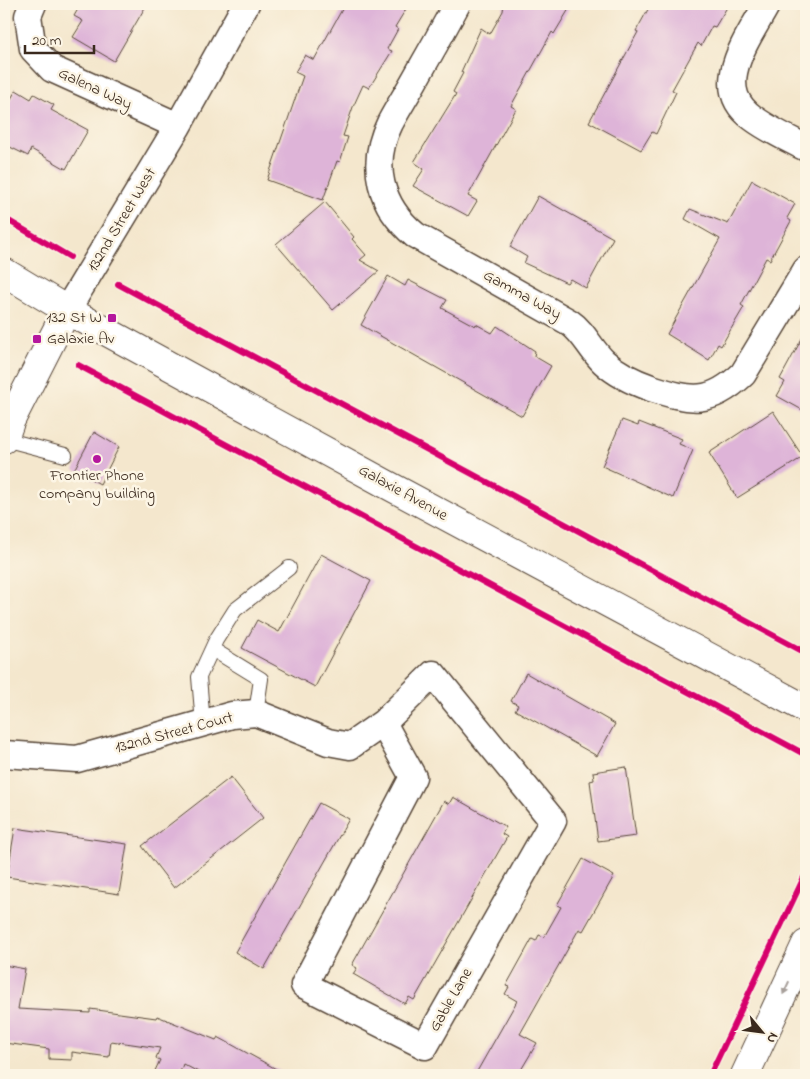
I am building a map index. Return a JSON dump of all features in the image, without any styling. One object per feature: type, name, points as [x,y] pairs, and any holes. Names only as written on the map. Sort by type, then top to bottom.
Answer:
[{"type":"street","name":"Galena Way","points":[[33,4],[28,16],[33,49],[52,69],[178,126]]},
{"type":"street","name":"132nd Street West","points":[[4,439],[10,422],[67,310],[178,126],[246,4]]},
{"type":"street","name":"Gamma Way","points":[[458,4],[389,125],[381,149],[379,170],[382,190],[402,224],[415,235],[578,328],[595,352],[616,372],[632,381],[680,397],[698,398],[716,394],[729,387],[743,374],[806,270]]},
{"type":"street","points":[[767,4],[735,63],[732,79],[734,92],[741,107],[752,118],[806,148]]},
{"type":"street","name":"Galaxie Avenue","points":[[4,272],[67,310],[475,532],[806,709]]},
{"type":"street","name":"132nd Street Court","points":[[4,754],[77,760],[232,716],[256,713],[328,742],[350,746],[383,723],[433,674]]},
{"type":"street","name":"Gable Lane","points":[[383,723],[413,777],[304,986],[425,1046],[553,821],[433,674]]},
{"type":"street","points":[[745,1075],[806,944]]},
{"type":"lane","points":[[4,439],[65,455]]},
{"type":"lane","points":[[203,724],[199,676],[212,650],[235,610],[289,568]]},
{"type":"lane","points":[[212,650],[262,679],[256,713]]},
{"type":"building","points":[[81,4],[147,4],[114,61],[73,37],[83,21],[74,16]]},
{"type":"building","points":[[345,4],[409,4],[395,27],[398,29],[387,49],[392,51],[369,88],[363,85],[353,107],[343,136],[348,137],[340,162],[337,161],[323,200],[267,180],[303,76],[295,72],[305,55],[314,60]]},
{"type":"building","points":[[504,4],[572,4],[554,34],[552,32],[511,106],[516,109],[468,196],[477,201],[468,216],[413,186],[424,169],[414,162],[456,94],[453,92],[463,73],[461,72],[481,28],[490,34],[503,11]]},
{"type":"building","points":[[651,4],[729,4],[715,27],[712,26],[701,46],[698,43],[672,90],[676,92],[656,134],[652,132],[641,150],[589,122],[638,32],[636,31]]},
{"type":"building","points":[[16,90],[31,99],[34,94],[54,105],[51,110],[88,130],[66,169],[31,149],[28,156],[4,144],[4,111]]},
{"type":"building","points":[[752,180],[795,204],[787,218],[791,221],[770,260],[766,258],[741,305],[744,307],[721,346],[718,344],[709,360],[667,334],[720,239],[685,219],[690,209],[728,224]]},
{"type":"building","points":[[538,196],[613,238],[586,288],[570,279],[567,283],[524,263],[527,257],[510,247]]},
{"type":"building","points":[[325,202],[354,237],[352,239],[366,255],[360,260],[379,271],[333,310],[276,244]]},
{"type":"building","points":[[388,276],[405,286],[408,280],[447,300],[442,308],[475,326],[476,324],[492,333],[497,326],[535,351],[534,356],[551,366],[522,416],[361,325]]},
{"type":"building","points":[[806,331],[806,412],[777,396],[785,382],[780,379]]},
{"type":"building","points":[[773,411],[803,457],[737,498],[709,453]]},
{"type":"building","points":[[622,420],[638,426],[639,422],[682,439],[679,444],[693,450],[673,498],[602,466]]},
{"type":"building","name":"Frontier Phone company building","points":[[94,432],[119,447],[100,484],[74,470]]},
{"type":"building","points":[[321,554],[371,581],[315,687],[242,648],[257,620],[279,632]]},
{"type":"building","points":[[526,673],[615,724],[597,756],[515,710],[518,705],[511,701]]},
{"type":"building","points":[[626,767],[636,836],[598,841],[590,781],[594,780],[593,772]]},
{"type":"building","points":[[231,777],[263,818],[174,888],[142,846]]},
{"type":"building","points":[[453,797],[506,827],[502,834],[507,837],[414,1000],[409,997],[405,1004],[353,974],[357,968],[352,965],[444,801],[449,804]]},
{"type":"building","points":[[319,803],[349,819],[264,969],[235,952]]},
{"type":"building","points":[[15,828],[127,844],[119,894],[7,877]]},
{"type":"building","points":[[583,859],[614,876],[583,931],[579,929],[520,1034],[537,1043],[518,1075],[475,1075],[517,1001],[505,994],[509,987],[506,986],[532,939],[536,941],[539,935],[544,937],[561,907],[557,905]]},
{"type":"building","points":[[4,965],[25,969],[18,1009],[90,1013],[90,1009],[156,1018],[157,1016],[216,1040],[218,1037],[287,1075],[204,1075],[183,1064],[179,1075],[153,1075],[160,1060],[156,1058],[160,1048],[111,1041],[109,1057],[72,1052],[72,1060],[49,1059],[49,1049],[4,1043]]},
{"type":"cycle path","points":[[4,218],[70,257]]},
{"type":"cycle path","points":[[118,284],[806,653]]},
{"type":"cycle path","points":[[78,365],[806,755]]},
{"type":"cycle path","points":[[710,1075],[806,873]]},
{"type":"place","name":"132 St W","points":[[112,318]]},
{"type":"place","name":"Galaxie Av","points":[[37,339]]},
{"type":"place","name":"Frontier Phone company building","points":[[97,459]]}]
